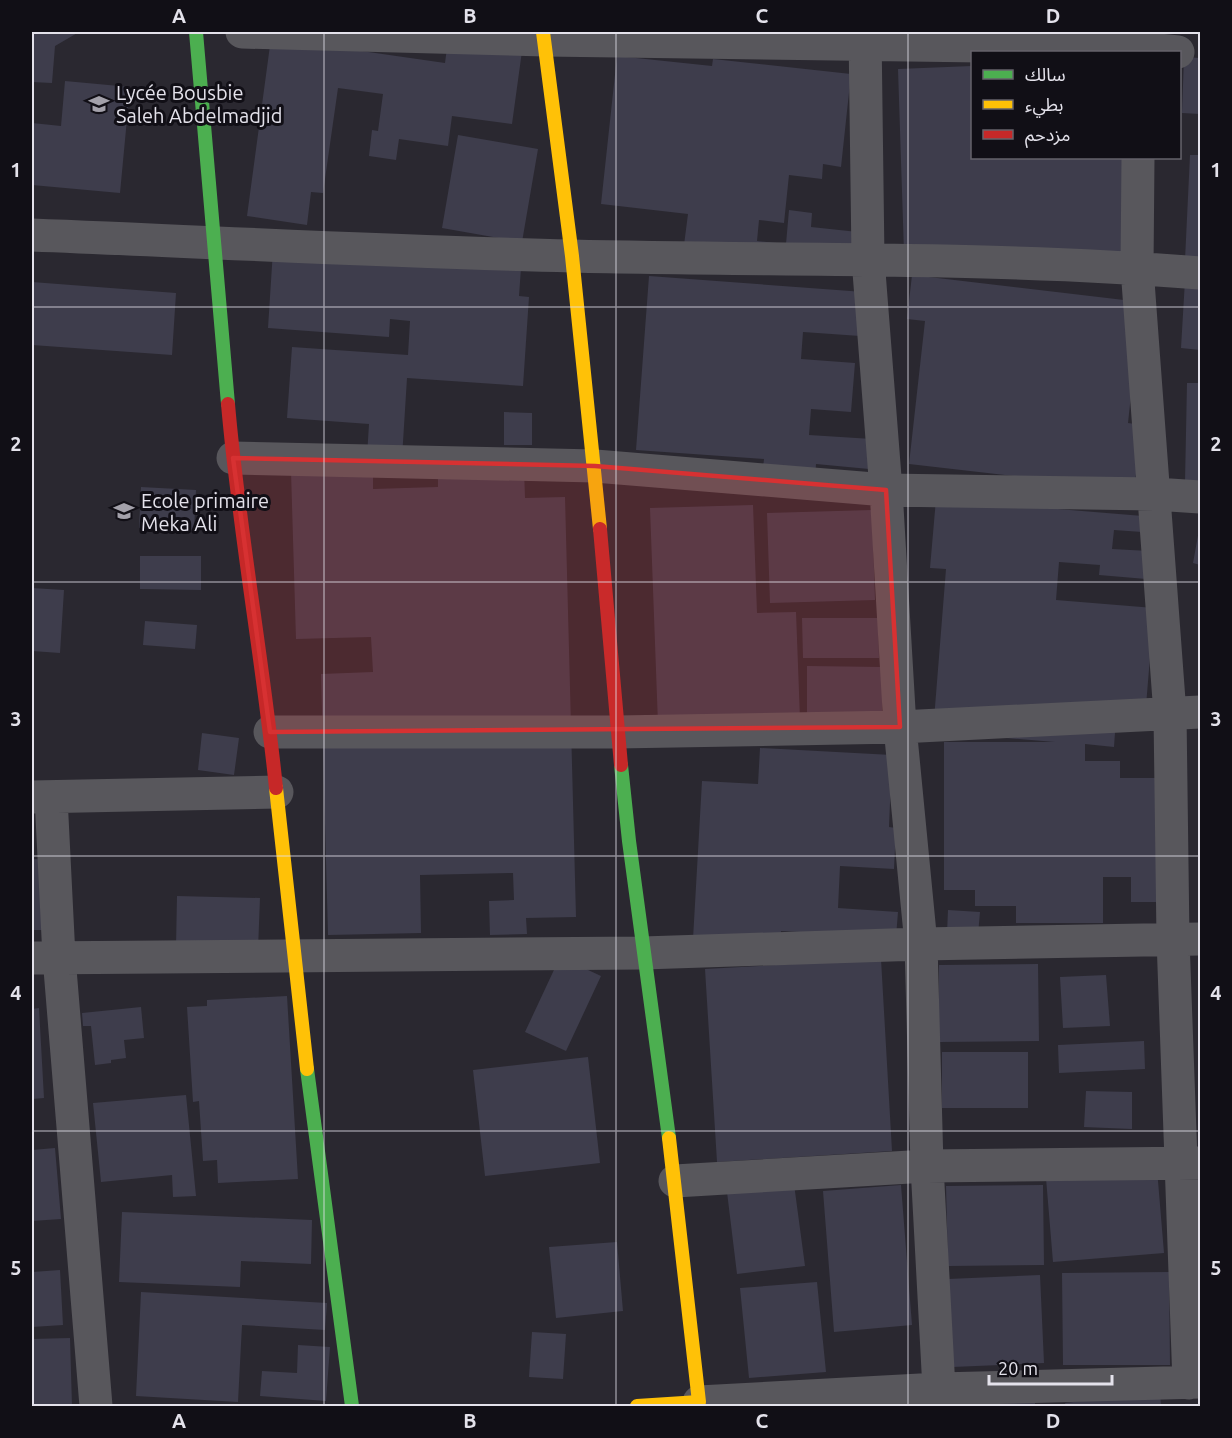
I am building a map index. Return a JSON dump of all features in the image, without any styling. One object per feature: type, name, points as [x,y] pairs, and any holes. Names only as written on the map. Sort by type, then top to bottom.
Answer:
[{"type":"street","points":[[196,32],[233,458],[278,792],[293,957],[352,1407]]},
{"type":"street","points":[[242,32],[1138,44],[1170,51]]},
{"type":"street","points":[[544,36],[572,256],[595,466],[617,732],[675,1181],[699,1402]]},
{"type":"street","points":[[866,39],[868,259],[886,489],[900,727],[921,944],[927,1166],[939,1389]]},
{"type":"street","points":[[1181,53],[1200,55]]},
{"type":"street","points":[[637,1407],[939,1389],[1195,1382],[1185,713],[1155,494],[1137,268],[1138,159]]},
{"type":"street","points":[[32,235],[572,256],[868,259],[1137,268],[1200,273]]},
{"type":"street","points":[[233,458],[595,466],[886,489],[1155,494],[1200,497]]},
{"type":"street","points":[[270,732],[617,732],[900,727],[1185,713]]},
{"type":"street","points":[[96,1407],[45,958],[41,797],[278,792]]},
{"type":"street","points":[[45,958],[644,953],[921,944],[1187,939]]},
{"type":"street","points":[[675,1181],[927,1166],[1191,1163]]},
{"type":"highlighted area","points":[[233,458],[595,466],[886,490],[900,727],[270,732]]},
{"type":"building","points":[[32,32],[79,32],[55,46],[52,83],[32,82]]},
{"type":"building","points":[[271,38],[445,63],[448,40],[522,51],[512,124],[452,116],[448,146],[399,139],[396,160],[369,156],[372,130],[378,131],[383,94],[338,88],[323,193],[311,192],[307,225],[247,216]]},
{"type":"building","points":[[617,56],[712,66],[713,59],[851,74],[841,167],[823,164],[822,179],[789,175],[784,223],[759,220],[757,241],[786,244],[789,210],[812,213],[811,227],[858,232],[854,264],[684,245],[688,214],[601,204]]},
{"type":"building","points":[[1184,57],[1200,58],[1200,114],[1182,113]]},
{"type":"building","points":[[971,66],[971,159],[1145,159],[1133,257],[904,253],[898,69]]},
{"type":"building","points":[[65,81],[130,87],[120,193],[32,185],[32,123],[61,126]]},
{"type":"building","points":[[458,135],[538,149],[522,242],[442,228]]},
{"type":"building","points":[[1190,155],[1200,155],[1200,261],[1185,260]]},
{"type":"building","points":[[273,250],[521,268],[519,296],[529,297],[523,386],[407,378],[402,458],[367,456],[369,424],[287,418],[292,347],[408,355],[410,321],[390,319],[389,337],[268,328]]},
{"type":"building","points":[[912,275],[1141,302],[1128,423],[1142,425],[1134,490],[909,464],[925,321],[907,319]]},
{"type":"building","points":[[649,276],[864,292],[860,336],[803,332],[801,359],[855,363],[851,412],[811,409],[809,435],[872,439],[869,469],[816,464],[815,482],[762,478],[764,459],[636,450]]},
{"type":"building","points":[[1185,280],[1200,281],[1200,350],[1181,348]]},
{"type":"building","points":[[32,282],[176,293],[172,355],[32,345]]},
{"type":"building","points":[[1187,383],[1200,383],[1200,482],[1185,482]]},
{"type":"building","points":[[504,412],[532,413],[532,445],[504,445]]},
{"type":"building","points":[[524,469],[525,498],[565,497],[576,917],[526,918],[527,934],[490,935],[489,901],[514,900],[513,873],[420,875],[421,933],[328,935],[321,674],[373,672],[371,637],[296,639],[291,471],[373,470],[373,489],[438,487],[438,471]]},
{"type":"building","points":[[141,487],[196,490],[194,531],[139,528]]},
{"type":"building","points":[[936,499],[1143,516],[1142,532],[1114,530],[1112,549],[1149,551],[1146,579],[1099,575],[1100,565],[1059,562],[1056,600],[1154,608],[1146,706],[1117,704],[1114,747],[1085,744],[1085,761],[1120,761],[1120,778],[1161,778],[1161,902],[1131,902],[1131,877],[1103,877],[1103,923],[1016,923],[1016,906],[975,906],[975,890],[944,890],[944,742],[1055,742],[933,732],[946,569],[930,568]]},
{"type":"building","points":[[753,505],[757,613],[796,612],[800,719],[658,724],[650,508]]},
{"type":"building","points":[[872,510],[875,600],[770,603],[767,513]]},
{"type":"building","points":[[1200,530],[1200,565],[1193,563]]},
{"type":"building","points":[[140,556],[201,556],[201,590],[140,589]]},
{"type":"building","points":[[32,588],[64,590],[60,653],[32,651]]},
{"type":"building","points":[[802,618],[878,618],[879,658],[803,658]]},
{"type":"building","points":[[145,621],[197,625],[195,649],[143,645]]},
{"type":"building","points":[[807,666],[882,667],[882,715],[807,715]]},
{"type":"building","points":[[202,733],[239,738],[234,775],[198,770]]},
{"type":"building","points":[[760,748],[892,755],[889,827],[896,828],[894,869],[840,866],[838,908],[898,912],[896,937],[781,931],[780,944],[693,939],[702,781],[758,784]]},
{"type":"building","points":[[32,859],[53,860],[51,930],[32,930]]},
{"type":"building","points":[[177,896],[260,898],[258,950],[176,947]]},
{"type":"building","points":[[948,910],[980,912],[978,935],[947,933]]},
{"type":"building","points":[[560,957],[601,976],[566,1051],[525,1032]]},
{"type":"building","points":[[881,959],[892,1151],[717,1162],[705,969]]},
{"type":"building","points":[[1038,964],[1039,1041],[939,1042],[939,965]]},
{"type":"building","points":[[1106,975],[1110,1026],[1063,1028],[1060,977]]},
{"type":"building","points":[[287,996],[298,1179],[218,1183],[217,1160],[203,1161],[199,1101],[193,1102],[187,1007],[207,1006],[207,1000]]},
{"type":"building","points":[[141,1007],[144,1038],[124,1040],[126,1058],[95,1065],[91,1026],[83,1026],[82,1013]]},
{"type":"building","points":[[39,1008],[44,1098],[32,1099],[32,1009]]},
{"type":"building","points":[[1144,1041],[1145,1069],[1059,1073],[1058,1045]]},
{"type":"building","points":[[942,1052],[1028,1052],[1028,1108],[942,1108]]},
{"type":"building","points":[[588,1057],[600,1163],[485,1176],[473,1070]]},
{"type":"building","points":[[1086,1091],[1132,1092],[1132,1129],[1084,1127]]},
{"type":"building","points":[[186,1095],[196,1196],[173,1197],[172,1175],[101,1182],[93,1103]]},
{"type":"building","points":[[55,1148],[61,1219],[32,1221],[32,1150]]},
{"type":"building","points":[[1157,1169],[1164,1253],[1053,1262],[1046,1178]]},
{"type":"building","points":[[794,1184],[805,1266],[737,1274],[727,1192]]},
{"type":"building","points":[[901,1185],[912,1325],[834,1332],[823,1191]]},
{"type":"building","points":[[1043,1185],[1044,1265],[948,1266],[946,1186]]},
{"type":"building","points":[[122,1212],[312,1220],[311,1264],[241,1261],[240,1287],[119,1282]]},
{"type":"building","points":[[617,1242],[623,1311],[556,1318],[549,1247]]},
{"type":"building","points":[[60,1270],[63,1325],[32,1327],[32,1272]]},
{"type":"building","points":[[1169,1272],[1170,1365],[1063,1365],[1062,1273]]},
{"type":"building","points":[[1040,1275],[1044,1363],[952,1367],[948,1279]]},
{"type":"building","points":[[817,1282],[826,1372],[749,1378],[740,1288]]},
{"type":"building","points":[[141,1292],[327,1303],[325,1330],[242,1325],[238,1402],[136,1396]]},
{"type":"building","points":[[532,1332],[566,1334],[563,1379],[529,1377]]},
{"type":"building","points":[[70,1338],[72,1406],[32,1406],[32,1339]]},
{"type":"building","points":[[298,1345],[330,1347],[326,1401],[260,1396],[262,1371],[297,1373]]},
{"type":"building","points":[[1160,1392],[1161,1406],[1066,1406],[1065,1403]]},
{"type":"building","points":[[1035,1402],[1035,1406],[962,1406],[962,1404]]},
{"type":"traffic: fast","points":[[196,32],[228,404]]},
{"type":"traffic: fast","points":[[621,765],[669,1138]]},
{"type":"traffic: fast","points":[[307,1069],[352,1406]]},
{"type":"traffic: slow","points":[[543,32],[572,256],[600,529]]},
{"type":"traffic: slow","points":[[276,788],[307,1069]]},
{"type":"traffic: slow","points":[[637,1406],[699,1402],[669,1138]]},
{"type":"traffic: jam","points":[[228,404],[238,500],[276,788]]},
{"type":"traffic: jam","points":[[600,529],[621,765]]},
{"type":"place","name":"Lycée Bousbie Saleh Abdelmadjid","points":[[99,104]]},
{"type":"place","name":"Ecole primaire Meka Ali","points":[[124,511]]}]
